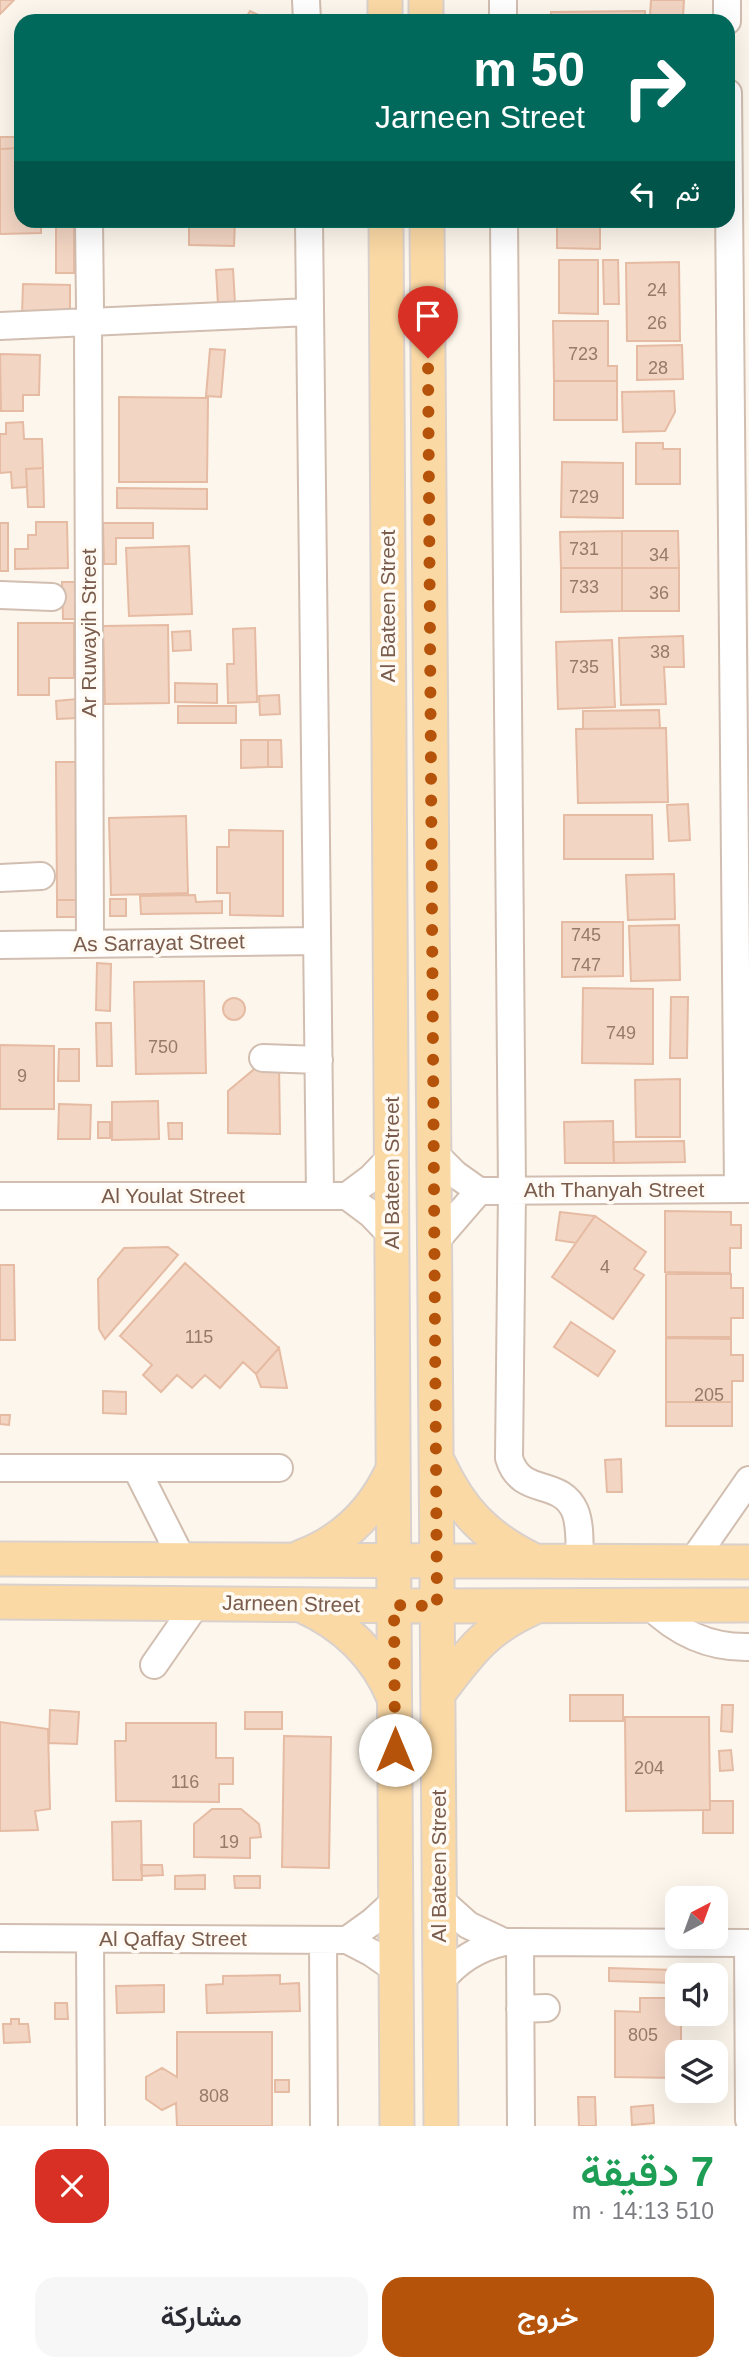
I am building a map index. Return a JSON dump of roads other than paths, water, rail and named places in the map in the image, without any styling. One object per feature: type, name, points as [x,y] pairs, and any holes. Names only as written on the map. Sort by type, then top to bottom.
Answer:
[{"type":"main road","name":"Al Bateen Street","points":[[386,228],[397,2126]]},
{"type":"main road","name":"Al Bateen Street","points":[[427,228],[441,2126]]},
{"type":"main road","points":[[437,1458],[454,1494],[478,1524],[495,1539],[535,1561]]},
{"type":"main road","points":[[295,1559],[329,1545],[358,1522],[379,1497],[394,1467]]},
{"type":"main road","name":"Jarneen Street","points":[[0,1559],[749,1562]]},
{"type":"main road","name":"Jarneen Street","points":[[0,1602],[437,1606],[749,1605]]},
{"type":"main road","points":[[299,1604],[330,1619],[356,1640],[379,1668],[395,1700]]},
{"type":"main road","points":[[438,1694],[478,1642],[517,1615],[538,1605]]},
{"type":"street","name":"Ar Ruwayih Street","points":[[89,228],[90,944]]},
{"type":"street","points":[[309,228],[320,1196]]},
{"type":"street","points":[[504,228],[512,1191],[509,1458],[522,1480],[530,1485],[555,1490],[569,1501],[577,1516],[580,1561]]},
{"type":"street","points":[[730,228],[744,1189]]},
{"type":"street","points":[[0,326],[89,315],[310,312]]},
{"type":"street","points":[[0,595],[52,597]]},
{"type":"street","points":[[0,877],[41,876]]},
{"type":"street","name":"As Sarrayat Street","points":[[0,944],[317,941]]},
{"type":"street","points":[[263,1058],[319,1060]]},
{"type":"street","points":[[434,1153],[455,1174],[479,1191],[435,1242]]},
{"type":"street","points":[[391,1156],[371,1178],[347,1196],[371,1214],[392,1236]]},
{"type":"street","name":"Ath Thanyah Street","points":[[479,1191],[744,1189]]},
{"type":"street","name":"Al Youlat Street","points":[[0,1196],[347,1196]]},
{"type":"street","points":[[0,1468],[279,1468]]},
{"type":"street","points":[[136,1468],[182,1559]]},
{"type":"street","points":[[692,1562],[749,1480]]},
{"type":"street","points":[[154,1665],[197,1603]]},
{"type":"street","points":[[649,1605],[669,1623],[691,1636],[729,1648],[749,1647]]},
{"type":"street","points":[[439,1899],[468,1925],[512,1942]]},
{"type":"street","points":[[324,2126],[335,1940],[372,1922],[395,1901]]},
{"type":"street","name":"Al Qaffay Street","points":[[0,1938],[335,1940],[372,1953],[396,1969]]},
{"type":"street","points":[[90,1939],[91,2126]]},
{"type":"street","points":[[512,1942],[533,2008],[521,2126]]},
{"type":"street","points":[[439,1983],[461,1960],[475,1951],[512,1942],[748,1942],[749,2120]]}]
